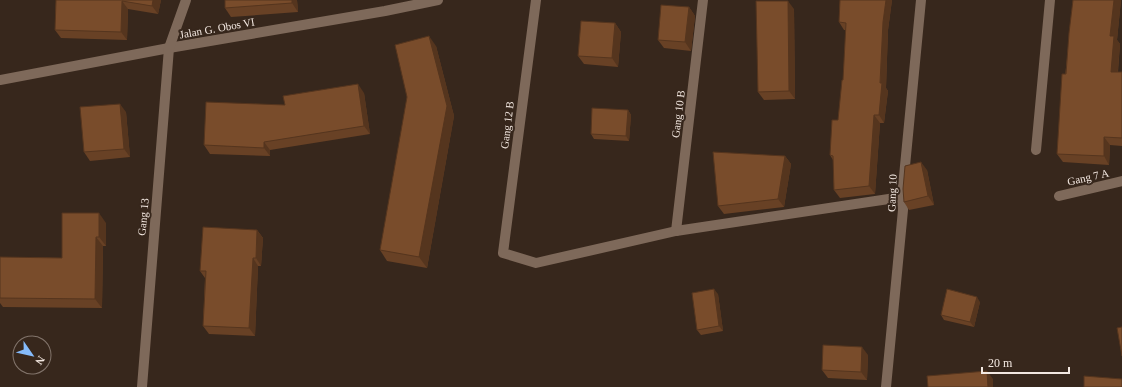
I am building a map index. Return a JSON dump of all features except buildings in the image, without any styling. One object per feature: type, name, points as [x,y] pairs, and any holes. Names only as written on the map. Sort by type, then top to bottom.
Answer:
[{"type":"street","name":"Gang 13","points":[[142,387],[169,48],[186,0]]},
{"type":"street","name":"Jalan G. Obos VI","points":[[0,80],[169,48],[385,11],[438,0]]},
{"type":"street","name":"Gang 12 B","points":[[536,0],[503,252],[536,263],[676,231]]},
{"type":"street","name":"Gang 10 B","points":[[676,231],[703,0]]},
{"type":"street","name":"Gang 10","points":[[886,387],[903,210],[902,197],[920,0]]},
{"type":"street","points":[[1036,150],[1050,0]]},
{"type":"street","name":"Gang 7 A","points":[[1059,196],[1122,181]]},
{"type":"street","points":[[676,231],[902,197]]}]
